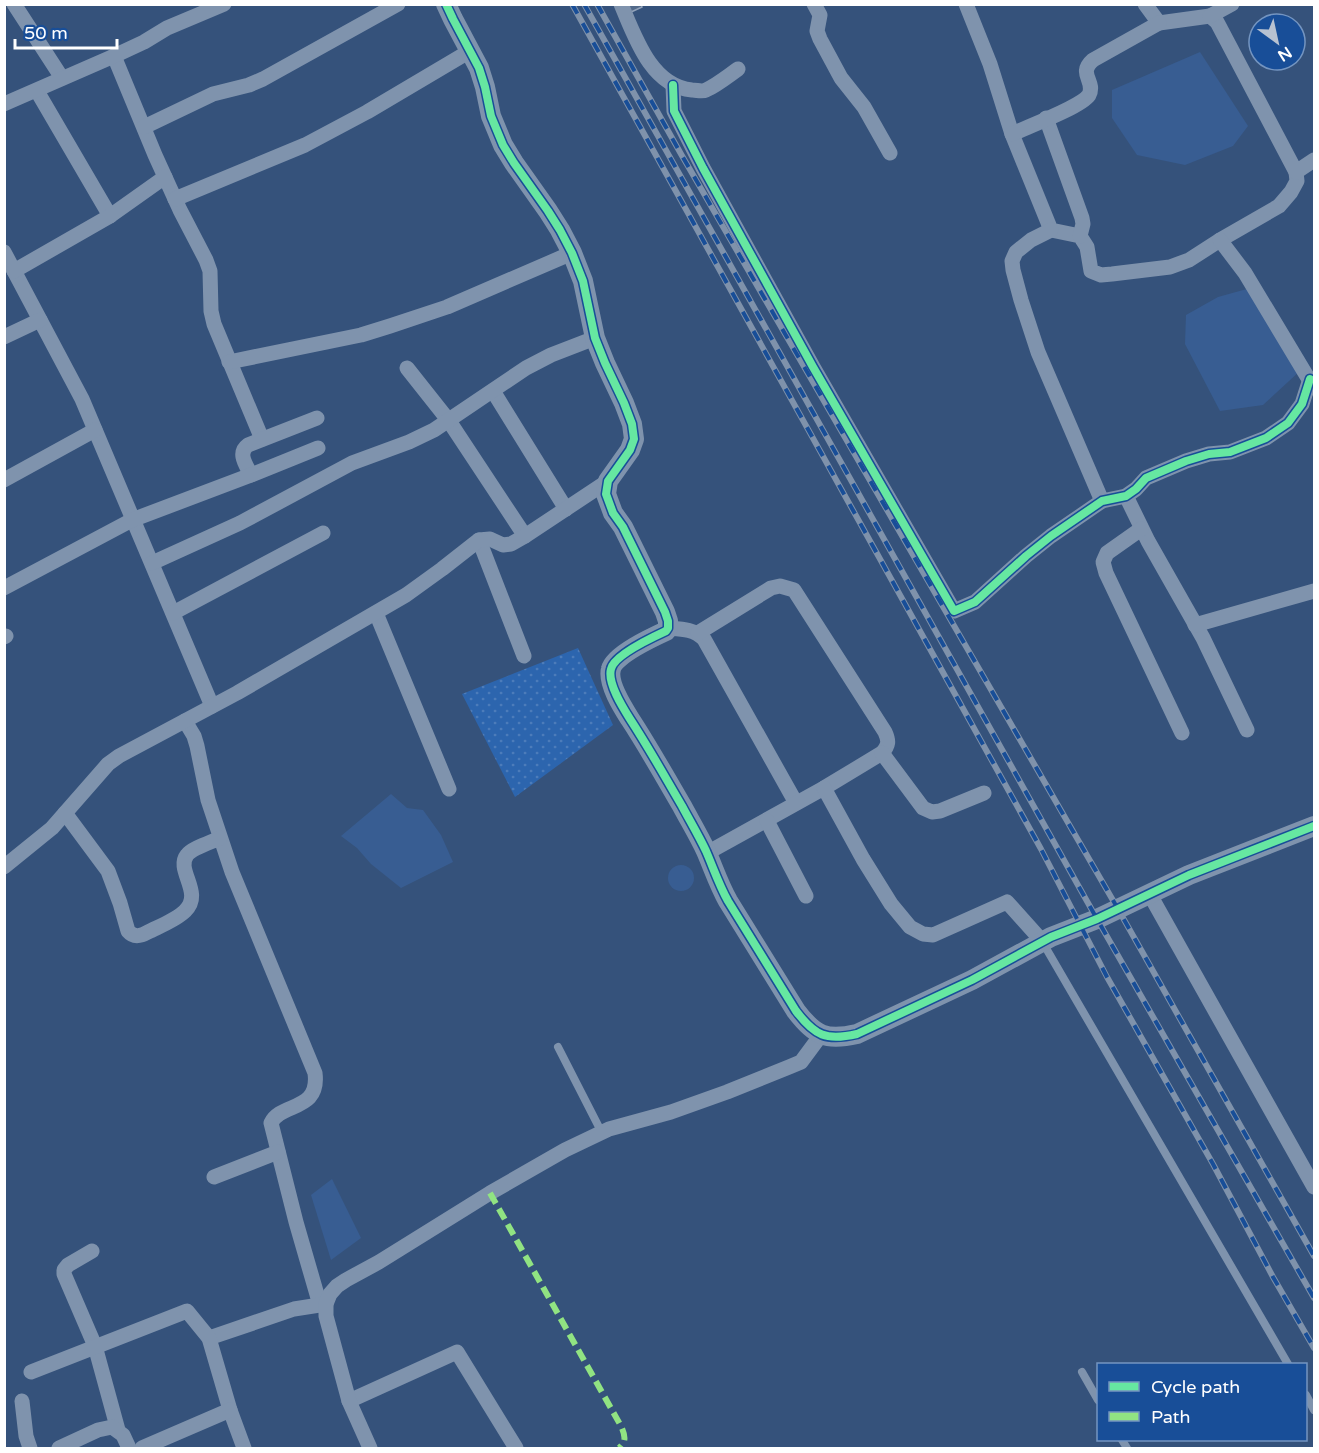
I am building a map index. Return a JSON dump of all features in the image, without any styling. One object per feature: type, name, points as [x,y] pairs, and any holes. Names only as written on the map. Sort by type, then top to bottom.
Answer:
[{"type":"street","points":[[14,4],[62,78]]},
{"type":"street","points":[[4,104],[144,42],[166,28],[224,4]]},
{"type":"street","points":[[144,127],[213,94],[263,79],[398,4]]},
{"type":"street","points":[[4,867],[52,828],[108,764],[406,595],[479,540],[490,540],[503,545],[511,544],[525,536],[608,481],[630,450],[634,439],[632,424],[595,338],[584,281],[572,253],[548,210],[503,145],[491,116],[479,68],[446,4]]},
{"type":"street","points":[[621,4],[640,47],[656,70],[673,85],[704,91],[738,69]]},
{"type":"street","points":[[814,4],[820,15],[817,25],[819,39],[841,78],[864,107],[890,153]]},
{"type":"street","points":[[1145,4],[1159,23]]},
{"type":"street","points":[[1012,134],[1077,105],[1088,96],[1091,88],[1086,72],[1087,65],[1093,60],[1159,23],[1210,16],[1233,4]]},
{"type":"street","points":[[967,5],[990,64],[1012,134],[1051,230]]},
{"type":"street","points":[[1102,501],[1038,352],[1021,300],[1012,261],[1016,252],[1031,240],[1051,230],[1080,236],[1087,247],[1091,271],[1101,275],[1170,267],[1189,260],[1279,206],[1291,192],[1298,181],[1296,172],[1223,32],[1210,16]]},
{"type":"street","points":[[175,199],[313,141],[470,51]]},
{"type":"street","points":[[114,56],[165,177],[210,271],[211,311],[229,362],[262,439]]},
{"type":"street","points":[[673,85],[674,111],[703,168],[813,367],[954,611],[975,602],[1043,543],[1102,501],[1126,496],[1146,478],[1186,461],[1209,454],[1230,452],[1266,438],[1288,423],[1302,405],[1312,384],[1245,273],[1220,240]]},
{"type":"street","points":[[37,91],[110,216]]},
{"type":"street","points":[[1046,118],[1082,218],[1080,236]]},
{"type":"street","points":[[1296,172],[1314,160]]},
{"type":"street","points":[[14,271],[110,216],[165,177]]},
{"type":"street","points":[[4,252],[82,399],[212,706]]},
{"type":"street","points":[[229,362],[361,335],[390,326],[447,307],[572,253]]},
{"type":"street","points":[[4,337],[40,320]]},
{"type":"street","points":[[152,563],[240,523],[352,463],[434,430],[538,362],[595,338]]},
{"type":"street","points":[[407,368],[449,421],[525,536]]},
{"type":"street","points":[[493,391],[566,509]]},
{"type":"street","points":[[251,475],[242,454],[244,448],[317,418]]},
{"type":"street","points":[[5,479],[95,430]]},
{"type":"street","points":[[4,588],[132,520],[318,448]]},
{"type":"street","points":[[608,481],[606,494],[613,513],[623,526],[668,621],[666,631],[614,661],[610,668],[610,676],[616,693],[707,853],[728,901],[805,1022],[821,1035],[829,1038],[857,1034],[972,980],[1042,941],[1097,919],[1189,874],[1314,826]]},
{"type":"street","points":[[1126,496],[1141,530],[1195,625],[1247,730]]},
{"type":"street","points":[[1141,530],[1107,553],[1103,562],[1106,573],[1182,734]]},
{"type":"street","points":[[173,613],[323,533]]},
{"type":"street","points":[[479,540],[524,656]]},
{"type":"street","points":[[698,633],[771,588],[780,586],[794,591],[888,740],[887,747],[882,753],[825,788],[707,853]]},
{"type":"street","points":[[1195,625],[1314,591]]},
{"type":"street","points":[[375,613],[449,789]]},
{"type":"street","points":[[668,628],[698,633],[710,646],[796,803]]},
{"type":"street","points":[[185,721],[194,736],[208,800],[232,872],[315,1073],[316,1081],[310,1097],[303,1103],[274,1117],[272,1129],[296,1222],[323,1305],[349,1401],[370,1449]]},
{"type":"street","points":[[882,753],[923,808],[932,812],[940,812],[984,793]]},
{"type":"street","points":[[825,788],[863,859],[891,904],[910,927],[923,934],[933,935],[1007,902],[1042,941]]},
{"type":"street","points":[[65,813],[108,871],[128,931],[136,936],[145,934],[186,910],[192,901],[185,870],[186,856],[220,838]]},
{"type":"street","points":[[767,821],[806,896]]},
{"type":"street","points":[[1149,893],[1314,1187]]},
{"type":"street","points":[[209,1338],[294,1310],[323,1305],[330,1294],[346,1280],[565,1150],[609,1129],[693,1104],[801,1062],[821,1035]]},
{"type":"street","points":[[214,1177],[278,1152]]},
{"type":"street","points":[[92,1251],[68,1265],[64,1274],[94,1346],[118,1430]]},
{"type":"street","points":[[31,1372],[187,1311],[209,1338],[244,1449]]},
{"type":"street","points":[[349,1401],[457,1352],[516,1449]]},
{"type":"street","points":[[22,1401],[26,1436],[30,1449]]},
{"type":"street","points":[[142,1449],[230,1410]]},
{"type":"street","points":[[59,1449],[98,1430],[112,1427],[123,1435],[129,1449]]},
{"type":"lane","points":[[1042,941],[1287,1363]]},
{"type":"lane","points":[[558,1047],[602,1132]]},
{"type":"lane","points":[[1082,1372],[1097,1398]]},
{"type":"shaded area","points":[[1200,52],[1248,126],[1233,146],[1185,165],[1137,155],[1112,118],[1112,90]]},
{"type":"shaded area","points":[[1254,287],[1301,370],[1263,405],[1220,411],[1185,344],[1186,315],[1218,297]]},
{"type":"shaded area","points":[[578,648],[613,725],[515,797],[462,694]]},
{"type":"shaded area","points":[[391,794],[407,808],[423,810],[441,835],[453,862],[401,888],[341,836]]},
{"type":"shaded area","points":[[681,865],[691,868],[694,878],[691,888],[681,891],[671,888],[668,878],[671,868]]},
{"type":"shaded area","points":[[332,1179],[361,1238],[331,1260],[311,1195]]},
{"type":"building","points":[[626,4],[641,4],[642,7],[629,13]]},
{"type":"railway","points":[[572,4],[1041,849],[1107,977],[1314,1348]]},
{"type":"railway","points":[[584,4],[1097,919],[1314,1298]]},
{"type":"railway","points":[[597,4],[681,154],[1118,909],[1314,1256]]},
{"type":"marked path","points":[[490,1193],[621,1426],[624,1438],[619,1448]]},
{"type":"cycle path","points":[[446,4],[479,68],[491,116],[503,145],[548,211],[572,253],[583,281],[595,338],[632,424],[634,439],[630,450],[608,481],[606,494],[613,513],[623,527],[665,612],[668,628],[619,658],[611,669],[613,688],[682,806],[706,851],[728,901],[796,1011],[809,1026],[829,1036],[857,1034],[972,980],[1051,937],[1097,919],[1189,875],[1314,826]]},
{"type":"cycle path","points":[[673,85],[674,111],[703,168],[813,367],[954,611],[975,602],[1051,536],[1102,501],[1126,496],[1146,478],[1186,461],[1209,454],[1230,452],[1266,438],[1288,423],[1302,404],[1310,379]]}]
